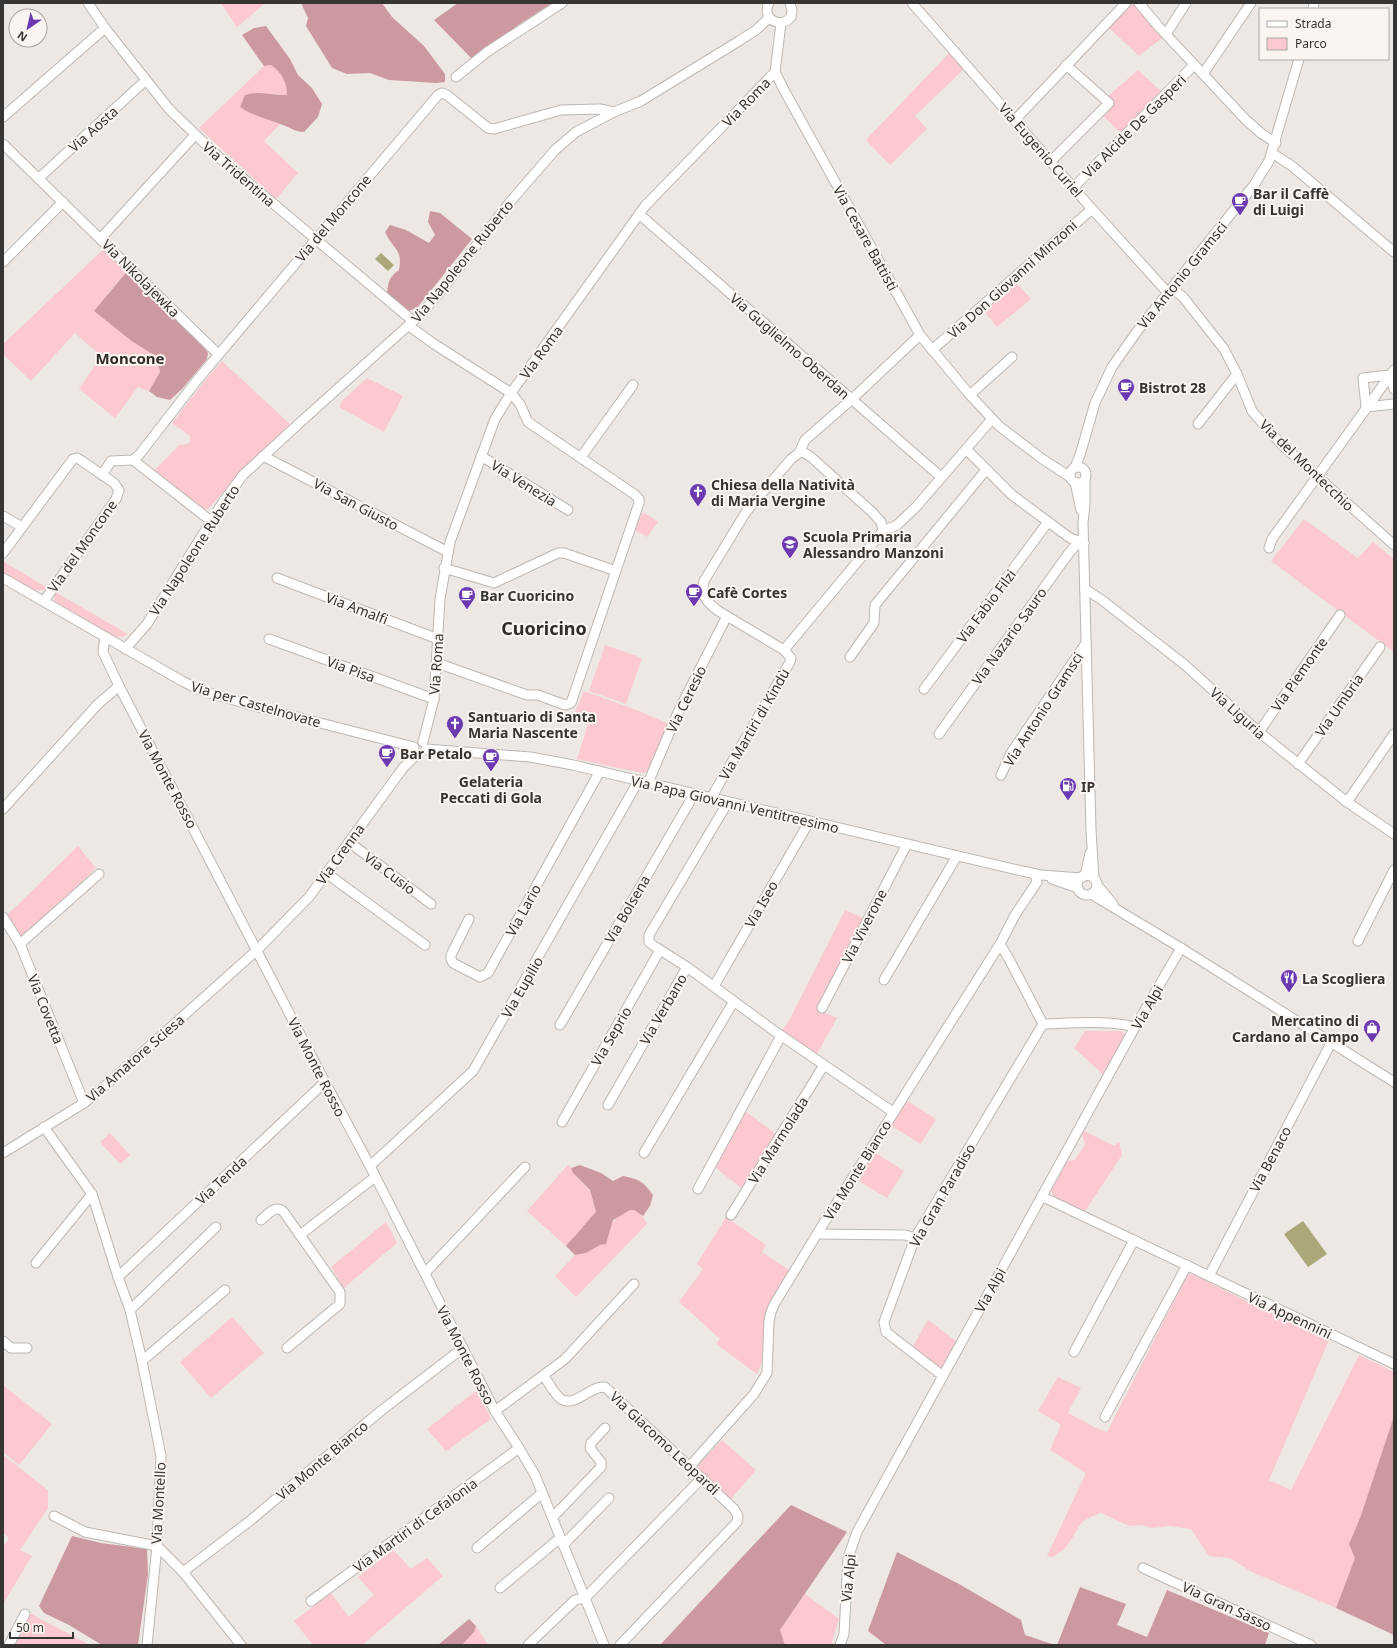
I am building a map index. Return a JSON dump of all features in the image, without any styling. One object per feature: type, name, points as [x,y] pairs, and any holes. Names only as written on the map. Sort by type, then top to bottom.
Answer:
[{"type":"street","name":"Via Tridentina","points":[[88,3],[105,28],[169,108],[225,163],[316,239],[434,344],[511,393]]},
{"type":"street","points":[[456,77],[486,52],[562,3]]},
{"type":"street","points":[[768,3],[766,12],[769,18],[772,21],[781,23],[791,17],[792,4]]},
{"type":"street","points":[[1015,120],[1126,3]]},
{"type":"street","points":[[1139,3],[1246,120],[1262,134],[1276,143]]},
{"type":"street","points":[[1166,34],[1186,3]]},
{"type":"street","points":[[1203,74],[1251,3]]},
{"type":"street","name":"Via Eugenio Curiel","points":[[914,4],[1092,209],[1170,290]]},
{"type":"street","name":"Via Napoleone Ruberto","points":[[125,649],[147,624],[211,521],[243,475],[411,324],[441,291],[510,202],[555,150],[576,132],[614,112],[641,101],[756,30],[769,18]]},
{"type":"street","name":"Via Roma","points":[[425,746],[434,699],[440,599],[444,568],[450,542],[495,419],[511,393],[653,196],[775,72],[781,23]]},
{"type":"street","points":[[3,117],[105,28]]},
{"type":"street","name":"Via Antonio Gramsci","points":[[1096,882],[1092,848],[1083,523],[1075,473],[1100,391],[1112,367],[1138,330],[1254,185],[1266,167],[1276,143],[1299,60]]},
{"type":"street","name":"Via Alcide De Gasperi","points":[[1074,187],[1194,64]]},
{"type":"street","points":[[1051,161],[1109,103],[1066,65]]},
{"type":"street","name":"Via Cesare Battisti","points":[[775,72],[920,335],[992,419],[1013,437],[1050,464],[1075,473]]},
{"type":"street","name":"Via Aosta","points":[[39,178],[146,80]]},
{"type":"street","name":"Via del Moncone","points":[[133,460],[218,354],[438,94],[442,93],[447,95],[488,128],[494,129],[561,110],[600,109],[614,112]]},
{"type":"street","points":[[101,238],[195,135]]},
{"type":"street","name":"Via Nikolajewka","points":[[3,144],[101,238],[218,354]]},
{"type":"street","points":[[1272,153],[1292,166],[1394,252]]},
{"type":"street","points":[[3,262],[63,202]]},
{"type":"street","name":"Via Don Giovanni Minzoni","points":[[932,350],[1092,209]]},
{"type":"street","name":"Via Guglielmo Oberdan","points":[[639,214],[941,478]]},
{"type":"street","name":"Via del Montecchio","points":[[1170,290],[1183,297],[1224,349],[1237,374],[1252,411],[1281,444],[1394,545]]},
{"type":"street","name":"Via Martiri di Kindù","points":[[711,798],[791,658],[784,650],[712,607],[705,598],[703,592],[704,581],[746,512],[791,459],[799,453],[805,440],[852,399],[920,335]]},
{"type":"street","points":[[970,395],[1012,357]]},
{"type":"street","points":[[1392,372],[1394,390]]},
{"type":"street","points":[[1269,548],[1272,539],[1392,372]]},
{"type":"street","points":[[1366,407],[1363,378],[1392,372]]},
{"type":"street","points":[[1198,424],[1237,374]]},
{"type":"street","points":[[581,457],[633,384]]},
{"type":"street","points":[[437,663],[527,695],[538,695],[569,705],[573,700],[639,503],[639,499],[634,494],[528,422],[520,404],[511,393]]},
{"type":"street","points":[[1366,407],[1394,404]]},
{"type":"street","name":"Via Martiri di Kindù","points":[[784,650],[883,531],[897,525],[916,507],[992,419]]},
{"type":"street","points":[[966,449],[1012,495],[1070,538],[1084,543]]},
{"type":"street","points":[[799,453],[803,452],[811,457],[872,512],[881,522],[883,531]]},
{"type":"street","name":"Via San Giusto","points":[[263,456],[448,552]]},
{"type":"street","name":"Via Venezia","points":[[481,456],[568,510]]},
{"type":"street","name":"Via del Moncone","points":[[3,553],[73,459],[77,458],[82,461],[117,487],[119,490],[118,496],[44,601]]},
{"type":"street","points":[[102,475],[111,461],[133,460],[211,521]]},
{"type":"street","points":[[850,657],[874,623],[875,605],[986,470]]},
{"type":"street","name":"Via Antonio Gramsci","points":[[1075,473],[1081,482],[1085,479],[1083,523]]},
{"type":"street","points":[[3,516],[22,527]]},
{"type":"street","name":"Via Fabio Filzi","points":[[924,689],[1048,522]]},
{"type":"street","name":"Via Nazario Sauro","points":[[939,734],[1069,553],[1075,546],[1084,543]]},
{"type":"street","points":[[444,568],[494,583],[558,553],[564,553],[616,571]]},
{"type":"street","name":"Via per Castelnovate","points":[[3,578],[105,638],[200,690],[415,750]]},
{"type":"street","name":"Via Amalfi","points":[[277,578],[438,639]]},
{"type":"street","name":"Via Liguria","points":[[1085,589],[1102,600],[1185,665],[1259,732],[1298,764],[1347,802],[1394,834]]},
{"type":"street","name":"Via Piemonte","points":[[1259,732],[1340,615]]},
{"type":"street","name":"Via Ceresio","points":[[643,782],[727,616]]},
{"type":"street","name":"Via Monte Rosso","points":[[105,638],[103,652],[119,686],[324,1082],[376,1177],[495,1411],[535,1475],[604,1645]]},
{"type":"street","name":"Via Pisa","points":[[269,639],[434,699]]},
{"type":"street","name":"Via Antonio Gramsci","points":[[1001,776],[1011,753],[1086,642]]},
{"type":"street","name":"Via Umbria","points":[[1298,764],[1380,646]]},
{"type":"street","points":[[3,809],[98,704],[119,686]]},
{"type":"street","points":[[1347,802],[1394,734]]},
{"type":"street","name":"Via Papa Giovanni Ventitreesimo","points":[[425,746],[530,757],[600,771],[809,822],[1038,874],[1078,888],[1082,893],[1091,894],[1116,908],[1394,1082]]},
{"type":"street","name":"Via Crenna","points":[[257,950],[309,897],[415,750],[422,754],[425,746]]},
{"type":"street","name":"Via Lario","points":[[469,919],[451,955],[451,959],[453,963],[480,977],[488,973],[600,771]]},
{"type":"street","name":"Via Eupilio","points":[[370,1166],[474,1071],[643,782]]},
{"type":"street","name":"Via Bolsena","points":[[560,1025],[693,794]]},
{"type":"street","name":"Via Verbano","points":[[608,1105],[687,967],[649,942],[648,935],[728,802]]},
{"type":"street","name":"Via Iseo","points":[[714,986],[809,822]]},
{"type":"street","name":"Via Cusio","points":[[349,842],[431,904]]},
{"type":"street","name":"Via Viverone","points":[[822,1008],[906,844]]},
{"type":"street","name":"Via Antonio Gramsci","points":[[1083,877],[1092,848]]},
{"type":"street","points":[[884,980],[957,856]]},
{"type":"street","points":[[1358,941],[1394,870]]},
{"type":"street","points":[[326,873],[425,945]]},
{"type":"street","points":[[20,944],[99,874]]},
{"type":"street","name":"Via Papa Giovanni Ventitreesimo","points":[[1038,874],[1083,877],[1090,876],[1116,908]]},
{"type":"street","name":"Via Monte Bianco","points":[[690,1466],[754,1394],[766,1377],[768,1368],[771,1312],[817,1234],[1000,944],[1015,915],[1036,882],[1038,874]]},
{"type":"street","points":[[1078,888],[1078,882],[1083,877]]},
{"type":"street","points":[[1091,894],[1095,890],[1096,882]]},
{"type":"street","name":"Via Covetta","points":[[3,917],[20,944],[84,1103]]},
{"type":"street","points":[[1000,944],[1043,1024],[1094,1023],[1124,1024],[1135,1027]]},
{"type":"street","name":"Via Alpi","points":[[840,1645],[844,1634],[848,1558],[856,1532],[1043,1197],[1135,1027],[1181,948]]},
{"type":"street","name":"Via Amatore Sciesa","points":[[3,1153],[84,1103],[257,950]]},
{"type":"street","name":"Via Seprio","points":[[562,1122],[660,950]]},
{"type":"street","points":[[687,967],[781,1036],[893,1112]]},
{"type":"street","points":[[644,1153],[734,1001]]},
{"type":"street","name":"Via Gran Paradiso","points":[[943,1376],[886,1332],[884,1322],[915,1238],[1043,1024]]},
{"type":"street","points":[[698,1189],[781,1036]]},
{"type":"street","name":"Via Benaco","points":[[1209,1276],[1331,1043]]},
{"type":"street","name":"Via Marmolada","points":[[731,1215],[824,1065]]},
{"type":"street","name":"Via Tenda","points":[[118,1277],[324,1082]]},
{"type":"street","name":"Via Montello","points":[[44,1127],[92,1194],[130,1310],[161,1456],[157,1546],[146,1645]]},
{"type":"street","points":[[425,1273],[525,1167]]},
{"type":"street","points":[[300,1234],[376,1177]]},
{"type":"street","points":[[36,1263],[92,1194]]},
{"type":"street","name":"Via Appennini","points":[[1043,1197],[1394,1364]]},
{"type":"street","points":[[261,1220],[275,1209],[283,1211],[340,1292],[340,1304],[287,1348]]},
{"type":"street","points":[[130,1310],[216,1226]]},
{"type":"street","points":[[817,1234],[905,1234],[915,1238]]},
{"type":"street","points":[[1074,1352],[1134,1240]]},
{"type":"street","points":[[1105,1417],[1187,1265]]},
{"type":"street","points":[[495,1411],[565,1359],[634,1284]]},
{"type":"street","points":[[142,1362],[224,1290]]},
{"type":"street","points":[[3,1341],[11,1348],[27,1348]]},
{"type":"street","name":"Via Monte Bianco","points":[[183,1572],[251,1520],[382,1410],[463,1348]]},
{"type":"street","name":"Via Giacomo Leopardi","points":[[544,1376],[560,1398],[564,1400],[573,1400],[596,1388],[605,1386],[734,1509],[738,1516],[737,1522],[620,1645]]},
{"type":"street","points":[[553,1517],[600,1467],[602,1462],[590,1448],[590,1445],[591,1442],[605,1428]]},
{"type":"street","name":"Via Martiri di Cefalonia","points":[[311,1601],[519,1448]]},
{"type":"street","points":[[528,1645],[575,1600],[585,1598],[702,1478]]},
{"type":"street","points":[[477,1548],[542,1492]]},
{"type":"street","points":[[500,1588],[562,1542],[609,1498]]},
{"type":"street","points":[[54,1516],[85,1532],[157,1546],[183,1572],[241,1645]]},
{"type":"street","name":"Via Gran Sasso","points":[[1143,1568],[1311,1645]]},
{"type":"street","points":[[9,1645],[25,1614]]},
{"type":"green space","points":[[221,3],[265,3],[237,27]]},
{"type":"green space","points":[[1130,3],[1132,3],[1162,38],[1139,56],[1108,27]]},
{"type":"green space","points":[[949,53],[964,69],[915,116],[927,129],[890,165],[866,140]]},
{"type":"green space","points":[[271,65],[279,71],[284,78],[288,95],[261,93],[245,95],[269,120],[280,124],[264,141],[298,173],[276,199],[199,128],[264,66]]},
{"type":"green space","points":[[1138,70],[1162,92],[1122,134],[1102,115],[1107,97]]},
{"type":"green space","points":[[106,247],[128,270],[108,293],[133,342],[157,357],[160,372],[149,391],[138,387],[115,418],[79,389],[101,356],[75,333],[31,381],[3,354],[3,344]]},
{"type":"green space","points":[[1014,280],[1031,299],[997,327],[983,310]]},
{"type":"green space","points":[[222,361],[290,424],[241,472],[208,509],[204,509],[154,471],[179,445],[190,442],[190,436],[172,423]]},
{"type":"green space","points":[[367,378],[403,396],[384,432],[339,407],[342,401]]},
{"type":"green space","points":[[642,513],[658,522],[647,537],[635,530]]},
{"type":"green space","points":[[1304,519],[1358,558],[1373,542],[1394,559],[1394,652],[1271,561]]},
{"type":"green space","points":[[4,562],[48,588],[43,590],[31,589],[19,583],[3,573]]},
{"type":"green space","points":[[55,592],[128,634],[122,637],[114,637],[57,604],[54,599]]},
{"type":"green space","points":[[605,645],[642,658],[626,704],[589,691]]},
{"type":"green space","points":[[584,691],[639,711],[669,724],[647,772],[642,773],[577,759],[590,718],[575,712]]},
{"type":"green space","points":[[78,846],[96,868],[24,937],[20,936],[7,915]]},
{"type":"green space","points":[[845,910],[865,919],[818,1010],[837,1018],[817,1054],[782,1030],[789,1021]]},
{"type":"green space","points":[[1085,1031],[1121,1031],[1127,1036],[1105,1076],[1074,1048]]},
{"type":"green space","points":[[906,1100],[936,1119],[921,1144],[891,1126]]},
{"type":"green space","points":[[745,1111],[776,1134],[742,1189],[715,1167]]},
{"type":"green space","points":[[1084,1131],[1114,1146],[1119,1142],[1122,1155],[1085,1211],[1066,1204],[1053,1195],[1051,1191],[1067,1161],[1075,1160],[1085,1144],[1082,1135]]},
{"type":"green space","points":[[110,1133],[130,1155],[120,1164],[100,1142]]},
{"type":"green space","points":[[874,1152],[904,1171],[887,1198],[857,1180]]},
{"type":"green space","points":[[568,1165],[573,1173],[590,1191],[596,1212],[566,1246],[527,1211]]},
{"type":"green space","points":[[630,1210],[633,1210],[642,1216],[647,1224],[576,1297],[555,1276],[575,1255],[590,1251],[602,1243],[609,1236],[611,1226],[615,1220]]},
{"type":"green space","points":[[726,1217],[766,1245],[762,1252],[789,1270],[765,1312],[763,1360],[757,1374],[716,1344],[720,1339],[679,1302],[703,1269],[697,1264]]},
{"type":"green space","points":[[386,1222],[397,1243],[344,1288],[331,1267]]},
{"type":"green space","points":[[1188,1274],[1195,1275],[1329,1340],[1269,1480],[1291,1490],[1359,1355],[1394,1372],[1394,1416],[1360,1518],[1349,1544],[1355,1558],[1336,1608],[1252,1572],[1230,1558],[1209,1556],[1191,1529],[1169,1526],[1151,1528],[1142,1525],[1129,1526],[1101,1513],[1087,1519],[1079,1526],[1063,1550],[1053,1557],[1047,1556],[1086,1473],[1050,1450],[1061,1425],[1038,1411],[1058,1377],[1081,1388],[1068,1413],[1107,1432]]},
{"type":"green space","points":[[232,1317],[264,1353],[211,1398],[180,1362]]},
{"type":"green space","points":[[928,1320],[956,1341],[941,1369],[913,1346]]},
{"type":"green space","points":[[3,1385],[52,1424],[19,1465],[3,1452]]},
{"type":"green space","points":[[477,1390],[491,1419],[446,1451],[427,1429]]},
{"type":"green space","points":[[722,1440],[756,1470],[731,1499],[699,1470],[698,1466]]},
{"type":"green space","points":[[3,1455],[48,1490],[48,1508],[20,1550],[32,1556],[3,1604],[3,1547],[9,1538],[3,1533]]},
{"type":"green space","points":[[393,1550],[411,1569],[427,1558],[443,1576],[362,1645],[313,1645],[294,1621],[331,1593],[349,1617],[374,1595],[358,1577]]},
{"type":"green space","points":[[805,1594],[839,1619],[831,1645],[785,1645],[780,1630]]},
{"type":"green space","points":[[29,1613],[90,1645],[12,1645]]},
{"type":"green space","points":[[476,1626],[488,1645],[462,1645],[474,1632]]},
{"type":"shaded area","points":[[301,3],[382,3],[392,17],[424,46],[445,74],[445,82],[436,83],[389,80],[370,73],[347,74],[332,68],[306,26],[308,18]]},
{"type":"shaded area","points":[[458,3],[552,3],[518,25],[472,59],[434,20]]},
{"type":"shaded area","points":[[266,26],[290,59],[298,75],[312,88],[322,104],[318,117],[304,132],[296,131],[255,115],[240,107],[245,95],[262,93],[287,95],[285,82],[278,71],[271,65],[264,66],[242,35],[254,28]]},
{"type":"shaded area","points":[[430,211],[440,213],[472,239],[417,308],[408,311],[387,294],[390,280],[399,270],[400,257],[385,232],[390,225],[406,230],[429,243],[435,235],[428,222]]},
{"type":"shaded area","points":[[381,253],[394,265],[388,271],[375,259]]},
{"type":"shaded area","points":[[128,270],[200,342],[208,353],[207,359],[182,389],[170,400],[157,397],[149,391],[160,372],[157,357],[133,342],[94,311]]},
{"type":"shaded area","points":[[580,1165],[601,1173],[613,1181],[623,1176],[633,1178],[644,1184],[653,1195],[650,1206],[643,1216],[634,1210],[630,1210],[613,1220],[606,1244],[600,1245],[586,1253],[575,1255],[566,1246],[596,1212],[590,1190],[573,1173],[571,1168]]},
{"type":"shaded area","points":[[1303,1221],[1327,1254],[1308,1267],[1284,1234]]},
{"type":"shaded area","points":[[1394,1416],[1394,1635],[1336,1608],[1355,1558],[1349,1544],[1360,1518]]},
{"type":"shaded area","points":[[791,1505],[847,1532],[780,1630],[785,1645],[660,1645]]},
{"type":"shaded area","points":[[72,1536],[101,1543],[147,1549],[148,1574],[138,1645],[102,1645],[69,1625],[44,1613],[39,1606]]},
{"type":"shaded area","points":[[897,1552],[959,1584],[1021,1620],[1025,1635],[1055,1645],[886,1645],[868,1631]]},
{"type":"shaded area","points":[[1080,1587],[1126,1604],[1117,1625],[1147,1637],[1167,1590],[1269,1633],[1265,1645],[1057,1645]]},
{"type":"shaded area","points":[[469,1619],[476,1626],[474,1632],[462,1645],[438,1645]]},
{"type":"place","name":"Bar il Caffè di Luigi","points":[[1240,216]]},
{"type":"place","name":"Bistrot 28","points":[[1126,402]]},
{"type":"place","name":"Chiesa della Natività di Maria Vergine","points":[[698,507]]},
{"type":"place","name":"Scuola Primaria Alessandro Manzoni","points":[[790,559]]},
{"type":"place","name":"Cafè Cortes","points":[[694,607]]},
{"type":"place","name":"Bar Cuoricino","points":[[467,610]]},
{"type":"place","name":"Santuario di Santa Maria Nascente","points":[[455,739]]},
{"type":"place","name":"Bar Petalo","points":[[387,768]]},
{"type":"place","name":"Gelateria Peccati di Gola","points":[[491,772]]},
{"type":"place","name":"IP","points":[[1068,801]]},
{"type":"place","name":"La Scogliera","points":[[1289,993]]},
{"type":"place","name":"Mercatino di Cardano al Campo","points":[[1372,1043]]},
{"type":"district","name":"Moncone","points":[[130,358]]},
{"type":"district","name":"Cuoricino","points":[[544,628]]}]
